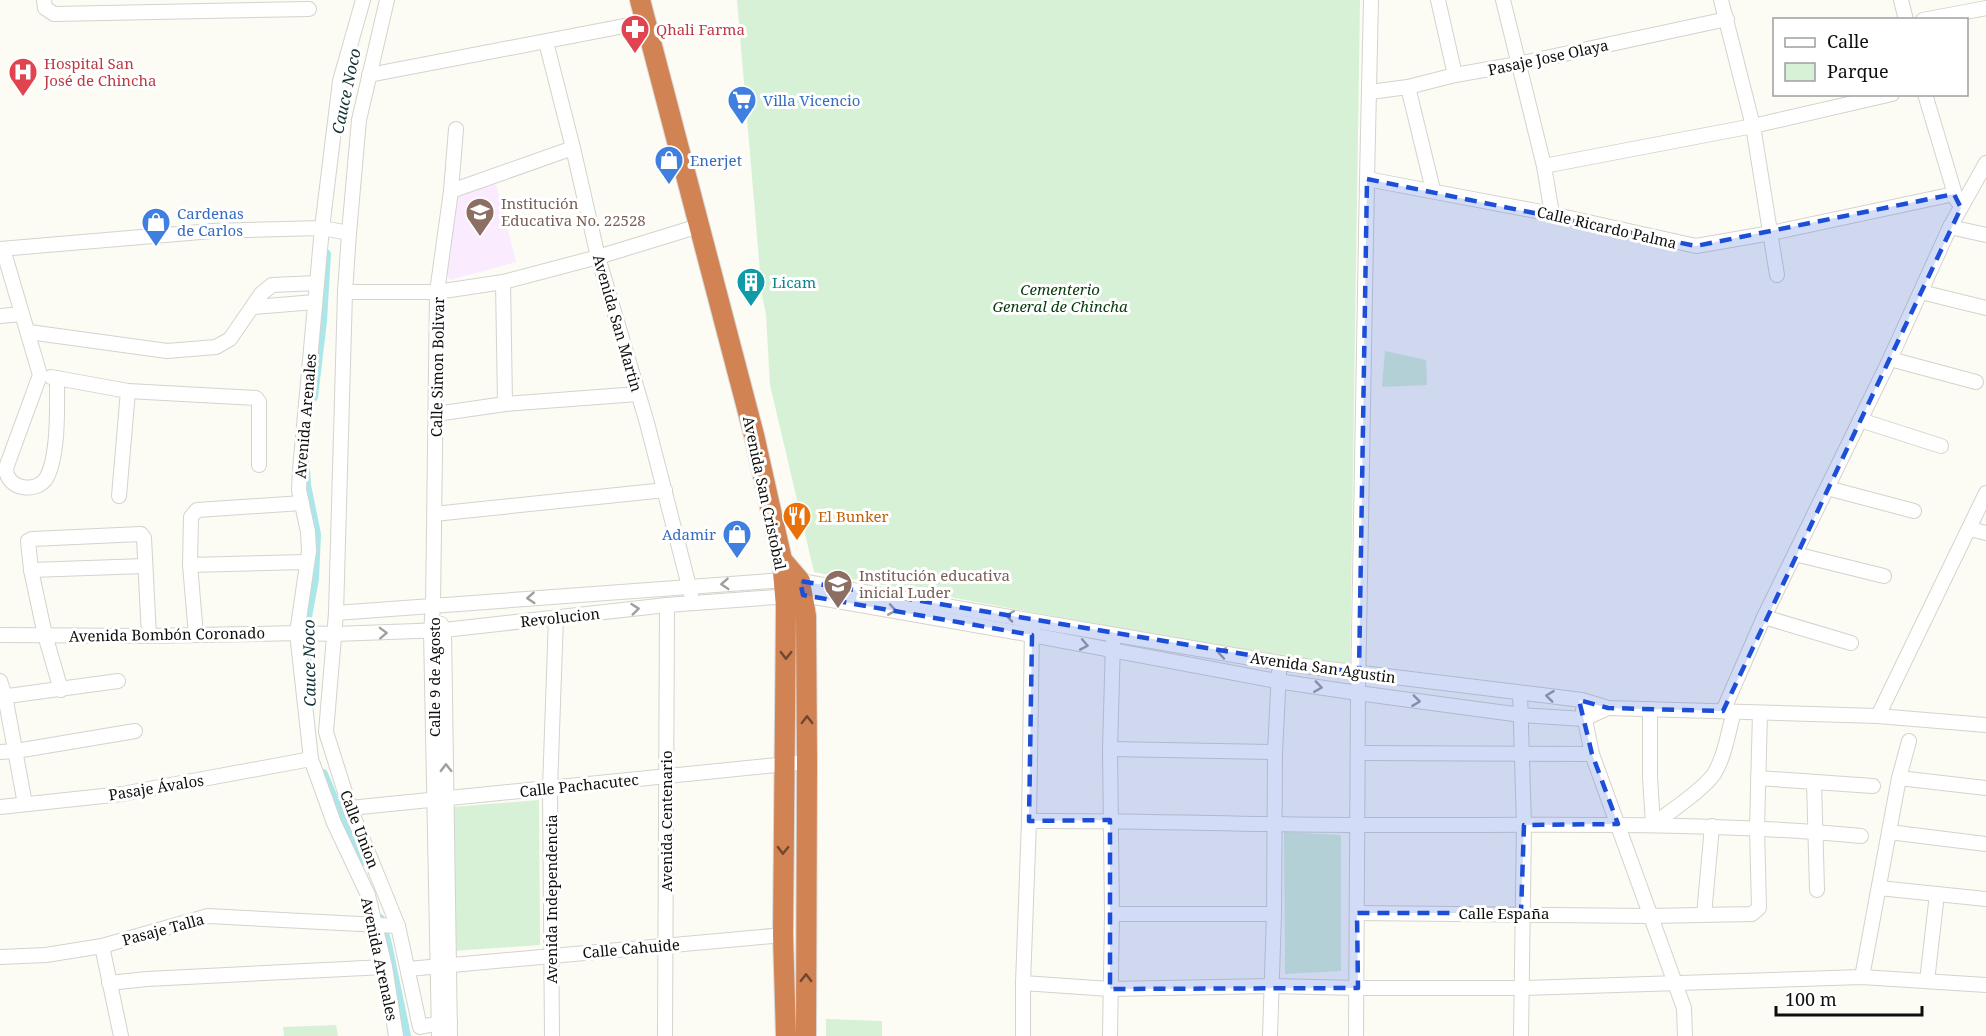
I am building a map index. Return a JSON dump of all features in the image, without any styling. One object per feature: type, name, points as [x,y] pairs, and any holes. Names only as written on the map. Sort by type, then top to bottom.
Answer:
[{"type":"highway","name":"Avenida San Cristobal","points":[[640,0],[754,435],[797,585],[784,765],[783,935],[786,1036]]},
{"type":"highway","points":[[797,585],[806,616],[806,1036]]},
{"type":"highway","points":[[783,900],[806,898]]},
{"type":"street","points":[[44,0],[45,8],[54,14],[123,7],[309,9]]},
{"type":"street","name":"Avenida Arenales","points":[[363,0],[340,81],[322,228],[300,470],[299,490],[308,532],[299,633],[311,759],[334,823],[384,925],[385,967],[406,1031]]},
{"type":"street","points":[[334,634],[349,233],[359,120],[387,0]]},
{"type":"street","points":[[1356,1036],[1358,693],[1371,0]]},
{"type":"street","points":[[1438,0],[1455,75]]},
{"type":"street","points":[[1503,0],[1544,166],[1552,214]]},
{"type":"street","points":[[1721,0],[1753,126],[1777,275]]},
{"type":"street","points":[[1901,0],[1906,18]]},
{"type":"street","points":[[1934,18],[1986,8]]},
{"type":"street","name":"Pasaje Jose Olaya","points":[[1370,92],[1408,87],[1455,75],[1518,64],[1726,19]]},
{"type":"street","points":[[369,75],[645,22]]},
{"type":"street","name":"Avenida San Martin","points":[[546,42],[598,257],[639,394],[693,604]]},
{"type":"street","points":[[1408,87],[1433,190]]},
{"type":"street","points":[[1544,166],[1753,126],[1883,96]]},
{"type":"street","points":[[1926,96],[1954,194],[1961,208]]},
{"type":"street","name":"Calle Simon Bolivar","points":[[433,606],[437,292],[451,191],[456,129]]},
{"type":"street","points":[[451,191],[573,148]]},
{"type":"street","points":[[1653,825],[1706,783],[1714,773],[1721,758],[1729,712],[1764,617],[1890,359],[1950,226],[1986,164]]},
{"type":"street","name":"Calle Ricardo Palma","points":[[1366,179],[1552,214],[1696,246],[1771,233],[1954,194]]},
{"type":"street","points":[[345,292],[437,292],[503,282],[598,257],[699,226]]},
{"type":"street","points":[[1950,226],[1986,235]]},
{"type":"street","points":[[57,378],[56,435],[47,477],[39,484],[22,487],[9,481],[6,468],[40,375],[29,332],[2,249],[212,231],[322,228],[349,233]]},
{"type":"street","points":[[503,282],[506,404]]},
{"type":"street","points":[[29,332],[167,351],[216,347],[230,339],[261,294],[272,285],[317,283]]},
{"type":"street","points":[[1920,292],[1986,308]]},
{"type":"street","points":[[253,307],[315,302]]},
{"type":"street","points":[[0,316],[22,314]]},
{"type":"street","points":[[1890,359],[1976,382]]},
{"type":"street","points":[[40,375],[128,391],[256,398],[259,402],[259,465]]},
{"type":"street","points":[[119,495],[128,391]]},
{"type":"street","points":[[436,414],[506,404],[639,394]]},
{"type":"street","points":[[1860,420],[1941,446]]},
{"type":"street","points":[[1827,488],[1914,511]]},
{"type":"street","points":[[434,514],[665,490]]},
{"type":"street","points":[[1878,716],[1986,493]]},
{"type":"street","points":[[196,635],[190,565],[193,513],[197,510],[302,503]]},
{"type":"street","points":[[1969,529],[1986,533]]},
{"type":"street","points":[[61,690],[45,635],[28,541],[139,533],[144,538],[149,636]]},
{"type":"street","points":[[1795,554],[1884,576]]},
{"type":"street","points":[[190,565],[307,561]]},
{"type":"street","points":[[32,570],[145,566]]},
{"type":"street","name":"Avenida San Agustin","points":[[797,585],[1032,619],[1280,663],[1582,700],[1608,708],[1878,716],[1986,725]]},
{"type":"street","name":"Avenida San Agustin","points":[[797,585],[1032,634],[1277,681],[1521,715],[1584,719]]},
{"type":"street","name":"Revolucion","points":[[336,613],[689,587],[797,585]]},
{"type":"street","name":"Revolucion","points":[[334,634],[438,631],[693,604],[797,585]]},
{"type":"street","name":"Avenida Centenario","points":[[665,1036],[667,605]]},
{"type":"street","name":"Calle 9 de Agosto","points":[[433,606],[438,631],[443,1027],[450,1036]]},
{"type":"street","points":[[1764,617],[1851,643]]},
{"type":"street","name":"Avenida Independencia","points":[[552,1036],[550,788],[556,618]]},
{"type":"street","points":[[1023,1036],[1032,619]]},
{"type":"street","name":"Avenida Bombón Coronado","points":[[0,635],[334,634]]},
{"type":"street","name":"Calle Union","points":[[334,634],[326,732],[384,925],[408,969],[406,1031]]},
{"type":"street","points":[[1110,1036],[1112,914],[1110,749],[1114,634]]},
{"type":"street","points":[[1270,1036],[1274,914],[1275,752],[1277,681],[1280,663]]},
{"type":"street","points":[[0,681],[25,804]]},
{"type":"street","points":[[3,697],[112,682]]},
{"type":"street","points":[[1520,693],[1524,825],[1521,1036]]},
{"type":"street","points":[[1582,700],[1592,754],[1684,1008],[1685,1036]]},
{"type":"street","points":[[1584,719],[1608,708]]},
{"type":"street","points":[[1650,709],[1653,825]]},
{"type":"street","points":[[1757,828],[1760,712]]},
{"type":"street","points":[[0,752],[135,731]]},
{"type":"street","points":[[1862,977],[1899,778],[1909,741]]},
{"type":"street","points":[[1110,749],[1275,752]]},
{"type":"street","points":[[1359,753],[1592,754]]},
{"type":"street","name":"Pasaje Ávalos","points":[[0,807],[122,794],[311,759]]},
{"type":"street","name":"Calle Pachacutec","points":[[350,808],[807,762]]},
{"type":"street","points":[[1758,778],[1873,786]]},
{"type":"street","points":[[1899,778],[1986,788]]},
{"type":"street","points":[[1814,782],[1816,890]]},
{"type":"street","points":[[1029,821],[1110,820],[1357,825],[1618,824],[1757,828],[1861,836]]},
{"type":"street","points":[[1704,915],[1712,826]]},
{"type":"street","name":"Calle España","points":[[1356,913],[1650,916],[1752,914],[1759,908],[1757,828]]},
{"type":"street","points":[[1889,832],[1986,844]]},
{"type":"street","points":[[1879,888],[1986,899]]},
{"type":"street","points":[[1927,981],[1937,894]]},
{"type":"street","points":[[1112,914],[1274,914]]},
{"type":"street","name":"Pasaje Talla","points":[[0,957],[46,955],[102,946],[208,916],[384,925]]},
{"type":"street","name":"Calle Cahuide","points":[[408,969],[783,935]]},
{"type":"street","points":[[102,946],[121,1036]]},
{"type":"street","points":[[109,983],[385,967]]},
{"type":"street","points":[[1023,983],[1110,989],[1272,986],[1521,988],[1862,977],[1986,985]]},
{"type":"street","points":[[406,1031],[443,1027]]},
{"type":"highlighted area","points":[[1367,179],[1696,246],[1954,194],[1961,208],[1723,711],[1608,708],[1579,700],[1592,754],[1618,824],[1524,825],[1521,913],[1357,913],[1358,988],[1110,989],[1110,820],[1029,821],[1032,635],[803,595],[800,581],[1359,673]]},
{"type":"shaded area","name":"Institución Educativa No. 22528","points":[[496,184],[516,262],[450,280],[446,274],[455,194]]},
{"type":"green space","name":"Cementerio General de Chincha","points":[[737,0],[1360,0],[1350,671],[814,572],[770,385],[766,314],[762,295]]},
{"type":"green space","points":[[1385,351],[1426,360],[1427,385],[1382,387]]},
{"type":"green space","points":[[539,800],[540,945],[452,951],[453,807]]},
{"type":"green space","points":[[1284,832],[1341,835],[1341,971],[1285,974]]},
{"type":"green space","points":[[826,1019],[882,1021],[882,1036],[826,1036]]},
{"type":"green space","points":[[336,1025],[338,1036],[284,1036],[283,1027]]},
{"type":"waterway","name":"Cauce Noco","points":[[313,397],[322,321],[326,254]]},
{"type":"waterway","name":"Cauce Noco","points":[[305,469],[316,534],[314,579],[306,622],[307,671]]},
{"type":"waterway","name":"Cauce Noco","points":[[323,774],[360,862]]},
{"type":"waterway","name":"Cauce Noco","points":[[380,919],[406,1036]]},
{"type":"place","name":"Qhali Farma","points":[[635,54]]},
{"type":"place","name":"Hospital San José de Chincha","points":[[23,98]]},
{"type":"place","name":"Villa Vicencio","points":[[742,126]]},
{"type":"place","name":"Enerjet","points":[[669,186]]},
{"type":"place","name":"Institución Educativa No. 22528","points":[[480,238]]},
{"type":"place","name":"Cardenas de Carlos","points":[[156,248]]},
{"type":"place","name":"Licam","points":[[751,308]]},
{"type":"place","name":"El Bunker","points":[[797,542]]},
{"type":"place","name":"Adamir","points":[[737,560]]},
{"type":"place","name":"Institución educativa inicial Luder","points":[[838,610]]}]
